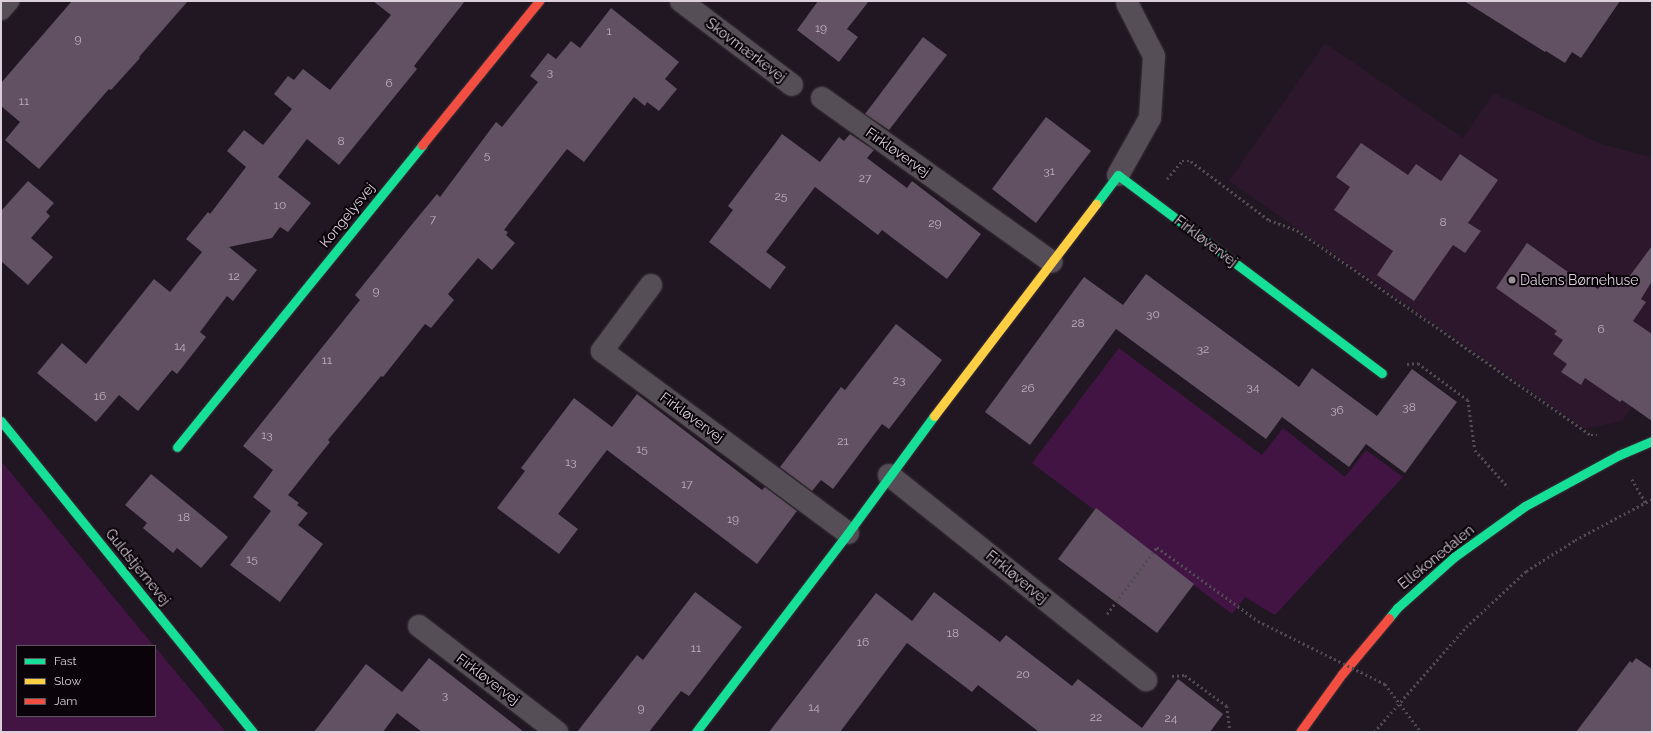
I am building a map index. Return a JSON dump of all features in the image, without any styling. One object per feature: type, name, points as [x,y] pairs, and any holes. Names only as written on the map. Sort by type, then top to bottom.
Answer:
[{"type":"street","points":[[1,9],[8,1]]},
{"type":"street","name":"Kongelysvej","points":[[177,447],[539,1]]},
{"type":"street","name":"Skovmærkevej","points":[[681,1],[792,84]]},
{"type":"street","points":[[696,732],[848,533],[889,474],[1118,175],[1150,118],[1154,56],[1127,3]]},
{"type":"street","name":"Firkløvervej","points":[[822,98],[1052,262]]},
{"type":"street","name":"Firkløvervej","points":[[1118,175],[1382,373]]},
{"type":"street","name":"Firkløvervej","points":[[651,285],[602,351],[848,533]]},
{"type":"street","name":"Guldstjernevej","points":[[1,420],[253,732]]},
{"type":"street","name":"Ellekonedalen","points":[[1300,732],[1342,674],[1397,608],[1454,557],[1526,506],[1619,455],[1652,442]]},
{"type":"street","name":"Firkløvervej","points":[[889,474],[1146,680]]},
{"type":"street","name":"Firkløvervej","points":[[419,626],[557,732]]},
{"type":"path","points":[[1151,200],[1182,160],[1192,161],[1269,220],[1297,230],[1591,435],[1603,436]]},
{"type":"path","points":[[1382,373],[1400,364],[1418,363],[1468,400],[1476,450],[1501,479]]},
{"type":"path","points":[[1374,732],[1466,627],[1526,571],[1575,540],[1652,499]]},
{"type":"path","points":[[1091,635],[1157,547],[1258,622],[1385,684],[1421,732]]},
{"type":"path","points":[[1146,680],[1185,675],[1227,706],[1230,732]]},
{"type":"shaded area","name":"Dalens Børnehuse","points":[[1325,43],[1463,138],[1494,93],[1601,144],[1652,157],[1652,380],[1622,421],[1585,429],[1229,181]]},
{"type":"shaded area","points":[[1119,348],[1262,455],[1283,428],[1345,477],[1366,450],[1403,477],[1275,615],[1245,597],[1232,614],[1032,463]]},
{"type":"shaded area","points":[[1,461],[153,645],[16,645],[16,717],[156,717],[156,648],[226,732],[1,732]]},
{"type":"building","points":[[72,1],[188,1],[139,57],[140,58],[111,90],[109,89],[39,169],[5,140],[20,122],[1,106],[1,83]]},
{"type":"building","points":[[373,1],[465,1],[414,66],[417,69],[339,165],[307,139],[278,177],[311,203],[288,232],[280,227],[272,238],[229,247],[257,270],[233,301],[227,296],[200,332],[206,337],[177,374],[172,370],[138,411],[119,395],[96,422],[37,373],[62,343],[86,364],[154,279],[170,292],[202,252],[186,239],[208,212],[210,214],[246,167],[227,151],[244,130],[263,145],[292,109],[274,94],[288,76],[294,80],[303,69],[330,90],[391,15]]},
{"type":"building","points":[[818,1],[869,1],[847,29],[858,37],[839,62],[797,30]]},
{"type":"building","points":[[1464,1],[1620,1],[1581,58],[1572,52],[1565,63]]},
{"type":"building","points":[[611,8],[679,62],[665,79],[677,89],[659,111],[647,102],[645,106],[634,97],[584,162],[567,149],[504,230],[508,232],[506,235],[515,243],[492,270],[478,258],[448,294],[454,300],[431,328],[425,324],[383,377],[381,376],[328,440],[330,442],[288,495],[299,503],[297,505],[308,513],[298,525],[323,544],[280,602],[230,565],[271,511],[253,497],[273,470],[243,446],[360,300],[355,295],[409,228],[437,194],[440,197],[496,122],[502,127],[538,82],[530,76],[548,53],[556,59],[571,41],[580,48]]},
{"type":"building","points":[[923,37],[947,55],[889,130],[865,114]]},
{"type":"building","points":[[1046,117],[1091,151],[1036,223],[992,189]]},
{"type":"building","points":[[782,134],[820,162],[839,137],[844,141],[850,134],[874,150],[867,158],[907,188],[912,181],[981,234],[947,279],[882,230],[878,235],[815,187],[766,252],[786,267],[770,289],[709,242],[733,210],[728,206]]},
{"type":"building","points":[[1361,143],[1408,175],[1416,164],[1441,181],[1460,154],[1498,180],[1468,223],[1481,231],[1465,253],[1453,245],[1414,301],[1377,275],[1393,251],[1334,210],[1350,187],[1336,177]]},
{"type":"building","points":[[28,181],[54,203],[46,212],[50,216],[31,238],[53,257],[28,285],[1,261],[1,211]]},
{"type":"building","points":[[1527,243],[1575,277],[1577,275],[1598,289],[1608,275],[1623,285],[1652,246],[1652,281],[1641,299],[1646,302],[1633,321],[1652,334],[1652,421],[1622,400],[1620,402],[1585,378],[1581,385],[1561,372],[1567,364],[1553,354],[1563,340],[1554,334],[1557,331],[1496,288]]},
{"type":"building","points":[[1146,274],[1299,387],[1312,368],[1377,416],[1412,369],[1457,402],[1405,473],[1366,444],[1349,467],[1282,417],[1266,439],[1116,329],[1030,445],[985,412],[1084,277],[1123,305]]},
{"type":"building","points":[[896,324],[942,360],[889,429],[882,424],[833,489],[821,480],[812,491],[780,467],[841,387],[845,390]]},
{"type":"building","points":[[637,394],[762,490],[765,487],[797,511],[757,564],[607,450],[558,514],[578,529],[559,554],[497,508],[525,471],[521,468],[574,398],[612,427]]},
{"type":"building","points":[[151,474],[228,537],[201,568],[177,548],[173,553],[143,528],[147,523],[125,505]]},
{"type":"building","points":[[1096,508],[1194,584],[1157,633],[1058,559]]},
{"type":"building","points":[[695,592],[742,627],[689,696],[681,691],[649,732],[577,732],[637,655],[643,660]]},
{"type":"building","points":[[934,592],[1000,642],[1006,635],[1072,686],[1078,679],[1142,728],[1178,679],[1223,714],[1210,732],[1039,732],[978,685],[972,692],[907,643],[840,732],[769,732],[876,593],[912,621]]},
{"type":"building","points":[[429,658],[524,732],[422,732],[397,713],[383,732],[314,732],[366,664],[402,692]]},
{"type":"building","points":[[1636,658],[1652,669],[1652,732],[1576,732],[1630,661],[1632,663]]},
{"type":"traffic: fast","points":[[177,447],[422,145]]},
{"type":"traffic: fast","points":[[1096,204],[1118,175],[1382,373]]},
{"type":"traffic: fast","points":[[696,732],[848,533],[934,416]]},
{"type":"traffic: fast","points":[[1,421],[253,732]]},
{"type":"traffic: fast","points":[[1389,618],[1397,608],[1454,557],[1525,506],[1619,455],[1652,441]]},
{"type":"traffic: slow","points":[[934,416],[1096,204]]},
{"type":"traffic: jam","points":[[422,145],[539,1]]},
{"type":"traffic: jam","points":[[1300,732],[1342,674],[1389,618]]},
{"type":"place","name":"Dalens Børnehuse","points":[[1512,280]]}]
